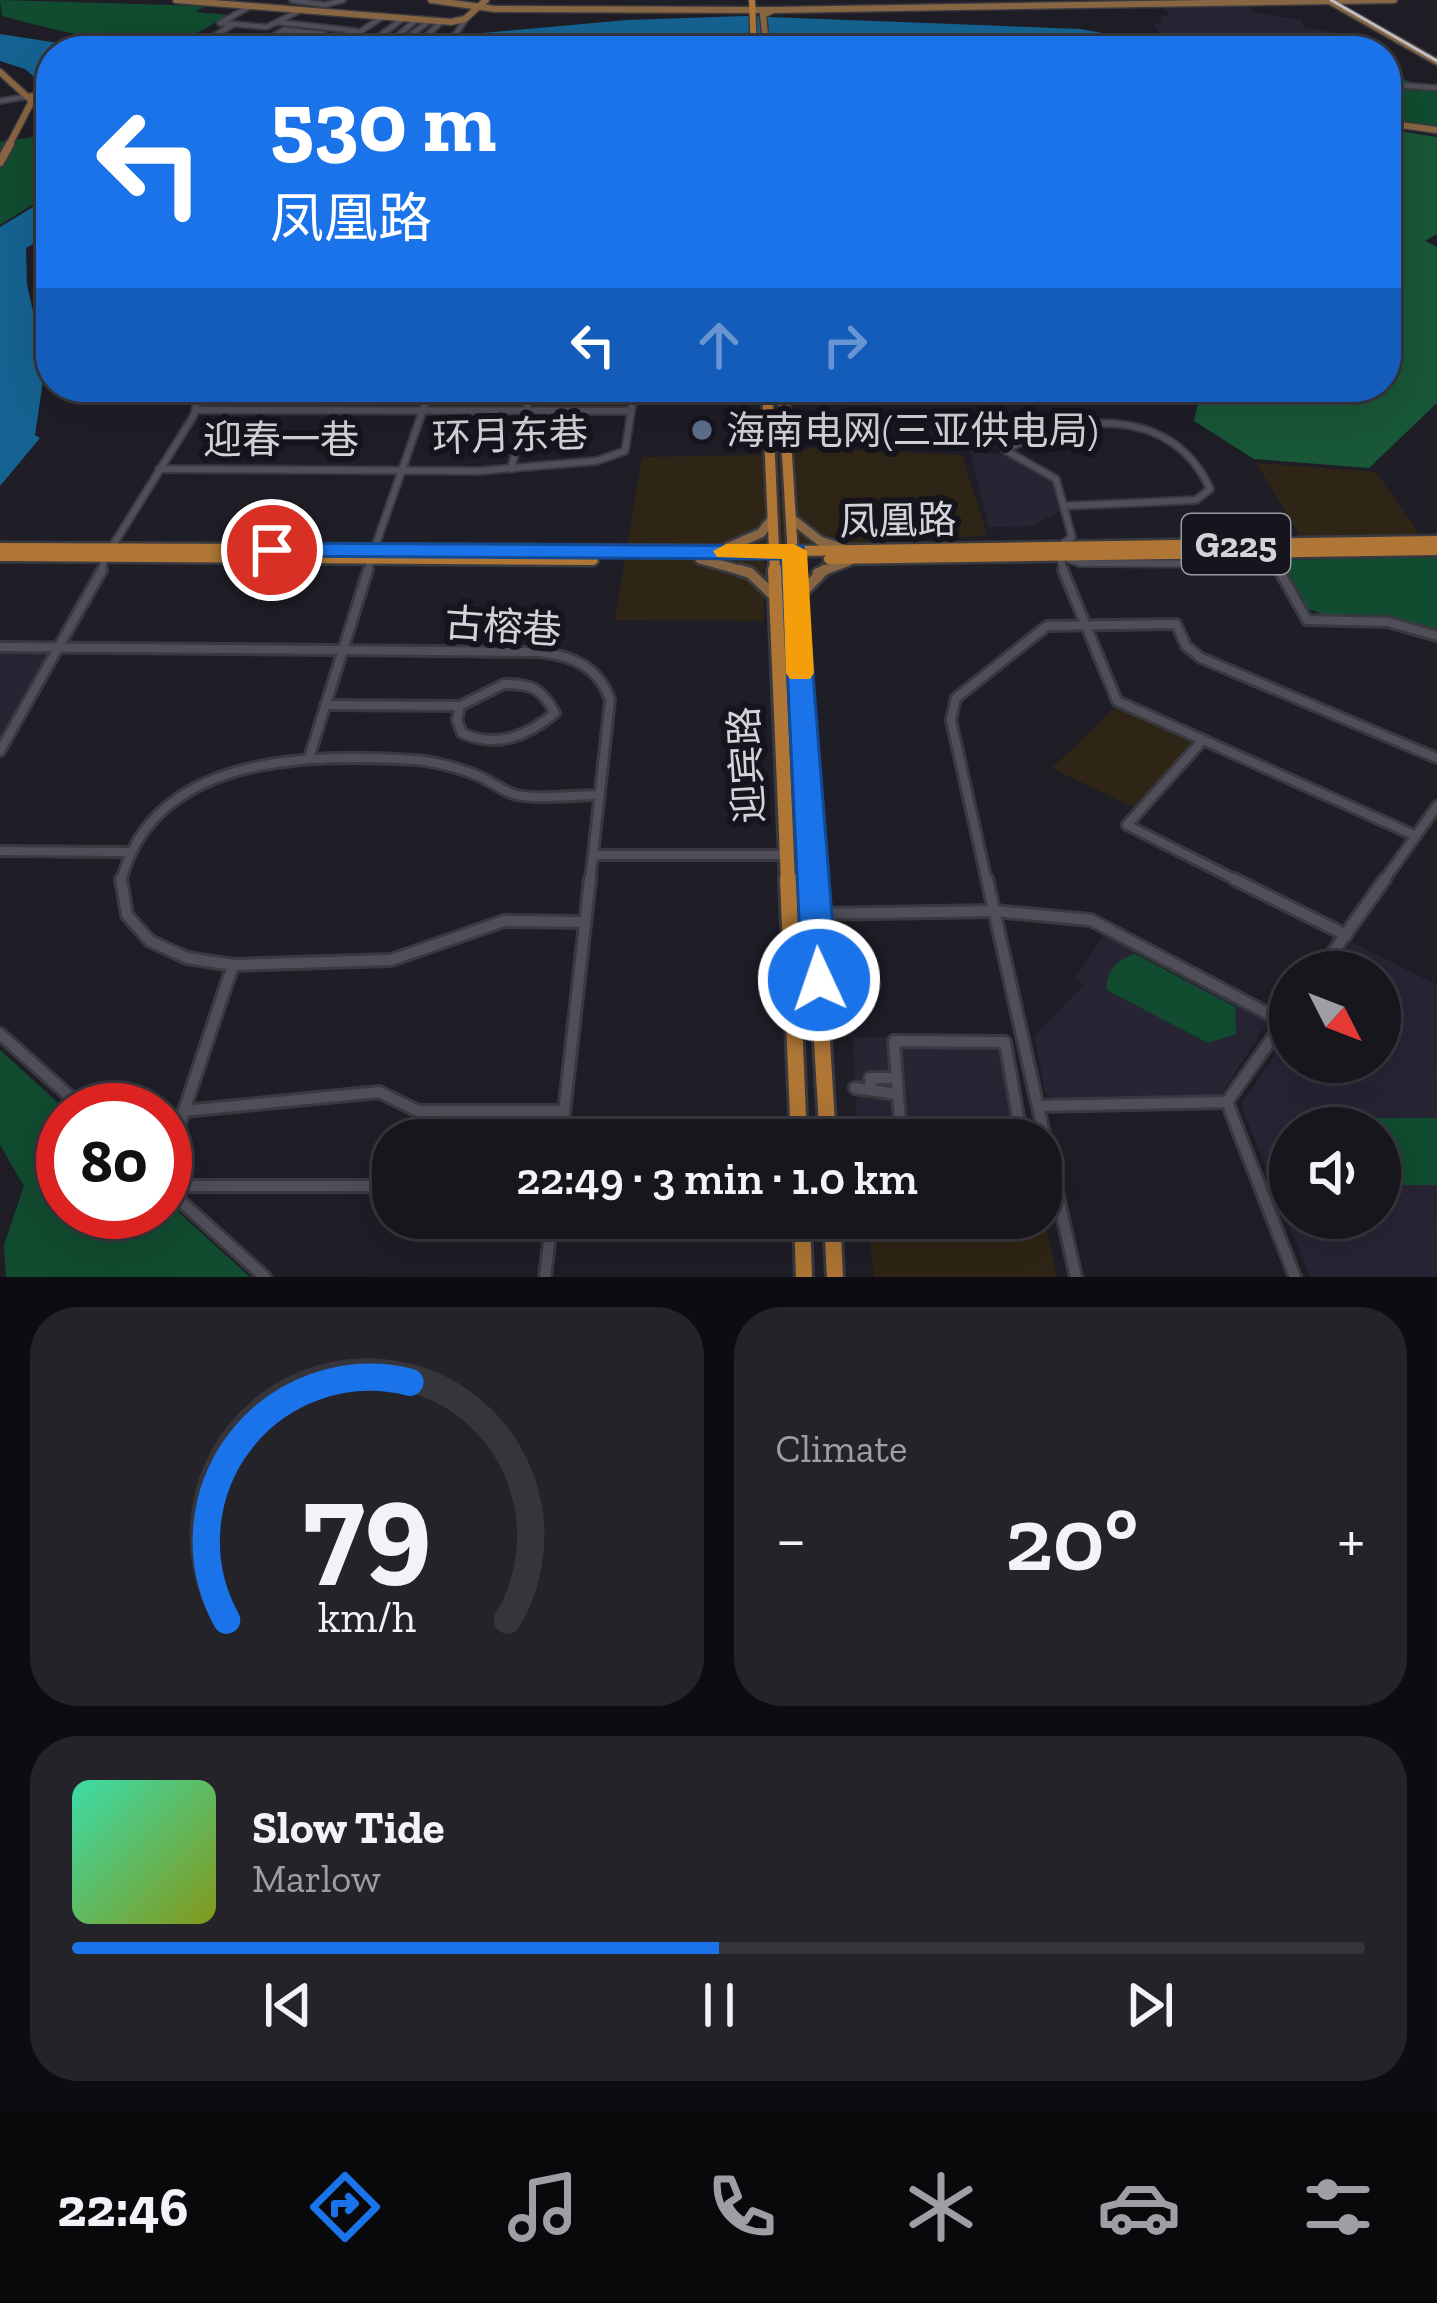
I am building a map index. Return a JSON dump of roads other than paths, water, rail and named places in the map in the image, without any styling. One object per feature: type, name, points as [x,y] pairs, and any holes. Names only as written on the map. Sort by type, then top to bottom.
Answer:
[{"type":"highway","name":"迎宾路","points":[[768,402],[798,1119]]},
{"type":"highway","name":"迎宾路","points":[[784,402],[827,1119]]},
{"type":"highway","name":"凤凰路","points":[[0,552],[857,555],[1437,541]]},
{"type":"highway","name":"凤凰路","points":[[1060,551],[1273,558],[1437,550]]},
{"type":"highway","points":[[789,878],[801,885],[813,881]]},
{"type":"highway","points":[[789,878],[815,914]]},
{"type":"highway","points":[[790,931],[817,940]]},
{"type":"highway","points":[[803,1239],[804,1277]]},
{"type":"highway","points":[[833,1239],[835,1277]]},
{"type":"main road","points":[[163,0],[451,22],[465,19],[483,4]]},
{"type":"main road","points":[[176,0],[445,23],[457,30]]},
{"type":"main road","points":[[431,0],[777,10],[998,4]]},
{"type":"main road","points":[[441,0],[756,9],[1394,0]]},
{"type":"main road","points":[[1334,1],[1350,0]]},
{"type":"main road","points":[[1334,1],[1395,36]]},
{"type":"main road","points":[[464,22],[483,4]]},
{"type":"main road","points":[[1401,39],[1437,60]]},
{"type":"main road","points":[[0,74],[29,99]]},
{"type":"main road","points":[[29,99],[36,97]]},
{"type":"main road","points":[[0,159],[29,99]]},
{"type":"main road","points":[[1401,125],[1437,131]]},
{"type":"main road","points":[[705,555],[748,541],[773,518]]},
{"type":"main road","points":[[792,519],[820,541],[857,555]]},
{"type":"main road","points":[[705,555],[750,573],[776,598]]},
{"type":"main road","points":[[796,599],[817,573],[857,555]]},
{"type":"street","points":[[262,0],[220,23],[267,27],[298,12]]},
{"type":"street","points":[[292,0],[326,5],[343,0]]},
{"type":"street","points":[[289,10],[309,3]]},
{"type":"street","points":[[358,34],[382,18]]},
{"type":"street","points":[[381,35],[401,20]]},
{"type":"street","points":[[397,36],[416,21]]},
{"type":"street","points":[[277,22],[356,30],[333,36]]},
{"type":"street","points":[[411,35],[428,22]]},
{"type":"street","points":[[455,36],[464,22]]},
{"type":"street","points":[[426,36],[445,23]]},
{"type":"street","points":[[214,36],[234,24]]},
{"type":"street","points":[[1401,85],[1437,88]]},
{"type":"street","points":[[0,101],[29,99]]},
{"type":"street","points":[[0,751],[198,402]]},
{"type":"street","points":[[309,758],[426,402]]},
{"type":"street","points":[[511,469],[528,402]]},
{"type":"street","name":"环月东巷","points":[[402,470],[572,467],[612,460],[625,451],[632,402]]},
{"type":"street","points":[[196,410],[631,411]]},
{"type":"street","points":[[1064,506],[1175,505],[1196,500],[1210,489],[1205,471],[1176,443],[1145,425],[1059,427],[1021,439],[1005,450],[1056,479],[1072,537],[1060,551],[1061,565],[1117,701],[1416,836]]},
{"type":"street","name":"迎春一巷","points":[[159,469],[402,470]]},
{"type":"street","points":[[1273,558],[1307,620],[1388,622],[1437,636]]},
{"type":"street","points":[[1076,1277],[951,720],[956,698],[1043,628],[1176,624],[1186,646],[1201,658],[1437,758]]},
{"type":"street","name":"古榕巷","points":[[0,647],[540,652],[588,666],[610,693],[563,1119]]},
{"type":"street","points":[[325,704],[460,706],[504,684],[529,684],[543,691],[555,712],[534,731],[502,742],[462,734],[457,720],[460,706]]},
{"type":"street","points":[[1202,741],[1127,825],[1346,934]]},
{"type":"street","points":[[585,922],[504,921],[391,960],[233,965],[187,958],[150,941],[127,915],[120,884],[128,851],[149,820],[182,794],[243,768],[309,758],[417,760],[476,774],[515,795],[600,795]]},
{"type":"street","points":[[1334,951],[1437,806]]},
{"type":"street","points":[[0,851],[128,851]]},
{"type":"street","points":[[593,855],[787,855]]},
{"type":"street","points":[[790,931],[815,914],[994,911],[1090,920],[1269,1009]]},
{"type":"street","points":[[192,1087],[233,965]]},
{"type":"street","points":[[0,1034],[55,1083]]},
{"type":"street","points":[[894,1040],[1007,1042],[1022,1133],[901,1135],[897,1078],[894,1040]]},
{"type":"street","points":[[1227,1102],[1269,1043]]},
{"type":"street","points":[[897,1078],[870,1078],[872,1094],[897,1094]]},
{"type":"street","points":[[855,1088],[871,1088]]},
{"type":"street","points":[[192,1110],[380,1092],[418,1111],[564,1111]]},
{"type":"street","points":[[1038,1106],[1227,1102]]},
{"type":"street","points":[[1227,1102],[1295,1277]]},
{"type":"street","points":[[192,1186],[372,1186]]},
{"type":"street","points":[[192,1211],[265,1277]]},
{"type":"street","points":[[545,1277],[550,1239]]},
{"type":"water","points":[[745,16],[1080,29],[1119,36],[448,36],[627,20]]},
{"type":"water","points":[[0,34],[36,40],[36,78],[25,69],[0,61]]},
{"type":"water","points":[[36,205],[36,242],[26,248],[27,284],[36,326],[36,402],[40,402],[35,435],[40,438],[0,486],[0,227]]},
{"type":"tram line","points":[[1331,0],[1394,36]]},
{"type":"tram line","points":[[1401,40],[1437,61]]},
{"type":"place","name":"海南电网(三亚供电局)","points":[[702,430]]}]
